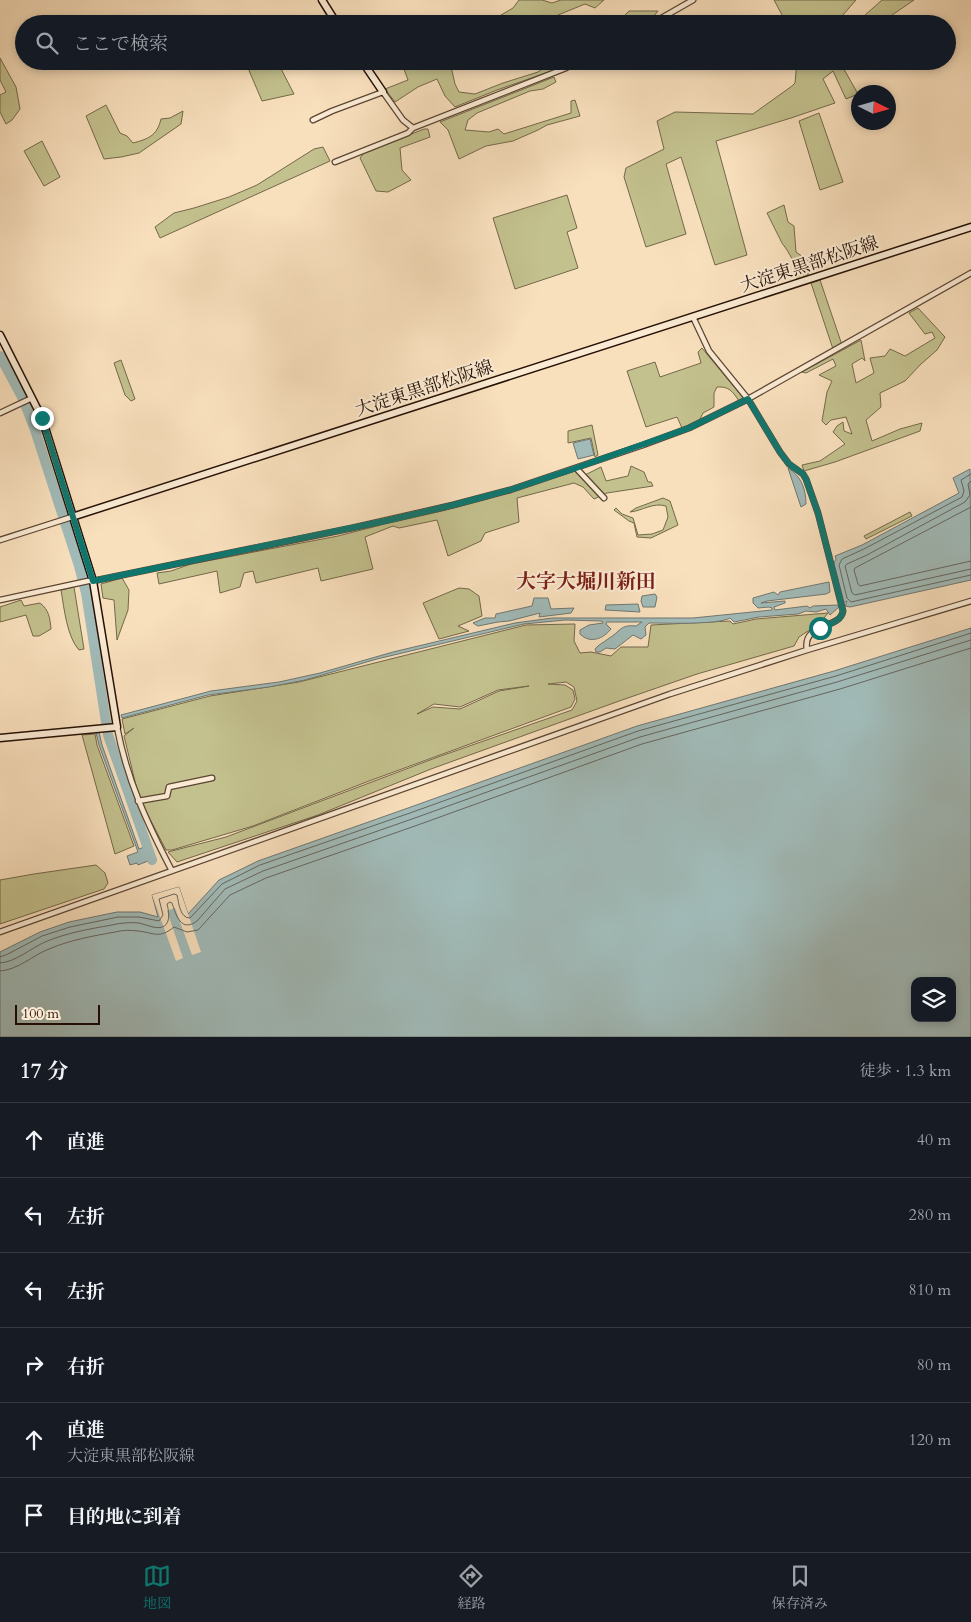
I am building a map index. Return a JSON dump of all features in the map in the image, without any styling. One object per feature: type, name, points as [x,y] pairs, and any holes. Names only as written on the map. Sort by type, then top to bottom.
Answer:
[{"type":"main road","points":[[322,0],[331,15]]},
{"type":"main road","points":[[368,70],[384,92]]},
{"type":"main road","name":"大淀東黒部松阪線","points":[[70,517],[971,227]]},
{"type":"main road","points":[[0,335],[30,399],[42,418],[70,517],[91,581],[115,727],[0,738]]},
{"type":"street","points":[[667,15],[693,0]]},
{"type":"street","points":[[335,162],[559,70]]},
{"type":"street","points":[[313,120],[384,92],[403,120],[414,128]]},
{"type":"street","points":[[0,600],[352,528],[453,505],[510,490],[576,468],[689,428],[748,399],[971,273]]},
{"type":"street","points":[[693,317],[709,351],[748,399],[789,464],[803,474],[818,513],[843,611],[841,618],[837,621],[815,630],[807,641],[807,650]]},
{"type":"street","points":[[0,412],[30,399]]},
{"type":"street","points":[[576,468],[604,498]]},
{"type":"street","points":[[0,540],[70,517]]},
{"type":"street","points":[[0,932],[670,694],[807,650],[971,601]]},
{"type":"street","points":[[115,727],[138,801],[172,871]]},
{"type":"street","points":[[138,801],[167,796],[169,787],[212,778]]},
{"type":"shaded area","points":[[519,0],[542,0],[552,3],[561,0],[604,0],[595,8],[585,4],[558,15],[501,15],[513,8]]},
{"type":"shaded area","points":[[774,0],[856,0],[843,15],[782,15]]},
{"type":"shaded area","points":[[882,0],[914,0],[892,15],[865,15]]},
{"type":"shaded area","points":[[629,11],[658,11],[655,15],[625,15]]},
{"type":"shaded area","points":[[0,58],[16,87],[20,109],[12,120],[6,124],[0,112],[0,95],[6,92],[0,80]]},
{"type":"shaded area","points":[[249,70],[282,70],[294,94],[262,101]]},
{"type":"shaded area","points":[[404,70],[452,70],[459,92],[475,94],[541,70],[554,70],[455,107],[445,96],[437,79],[418,87],[395,102],[385,89],[408,80]]},
{"type":"shaded area","points":[[796,70],[844,70],[853,85],[851,85],[851,97],[846,99],[833,71],[823,79],[835,103],[716,141],[747,255],[715,265],[681,157],[666,164],[686,234],[646,247],[624,177],[626,168],[664,149],[657,121],[675,112],[753,114],[795,83]]},
{"type":"shaded area","points":[[554,77],[556,82],[543,89],[530,91],[477,113],[468,120],[465,130],[489,132],[498,129],[504,134],[571,113],[571,101],[575,100],[580,116],[547,125],[513,141],[486,146],[459,159],[448,130],[440,122]]},
{"type":"shaded area","points":[[106,105],[120,133],[127,136],[133,143],[151,136],[157,129],[161,119],[170,118],[183,111],[181,124],[139,153],[104,159],[86,116]]},
{"type":"shaded area","points":[[819,113],[843,182],[820,190],[799,121]]},
{"type":"shaded area","points":[[428,129],[430,137],[400,148],[402,170],[411,180],[388,192],[376,191],[360,158],[364,153]]},
{"type":"shaded area","points":[[42,141],[60,177],[44,186],[24,151]]},
{"type":"shaded area","points":[[323,147],[330,161],[160,238],[155,227],[174,213],[229,197],[257,185],[314,149]]},
{"type":"shaded area","points":[[567,195],[577,228],[567,232],[578,268],[515,289],[493,218]]},
{"type":"shaded area","points":[[784,205],[788,222],[794,226],[796,252],[807,258],[810,265],[808,275],[797,280],[794,262],[767,213]]},
{"type":"shaded area","points":[[820,280],[842,345],[833,349],[811,283]]},
{"type":"shaded area","points":[[918,308],[945,337],[937,350],[905,381],[880,393],[881,407],[866,420],[872,441],[900,429],[922,423],[920,431],[835,462],[804,471],[802,465],[820,461],[845,444],[833,432],[837,426],[843,422],[844,431],[852,434],[846,417],[831,420],[826,425],[822,421],[827,392],[832,381],[819,375],[836,366],[833,359],[806,373],[802,372],[861,340],[865,361],[862,358],[852,364],[856,383],[874,373],[870,358],[885,356],[890,349],[905,356],[935,338],[932,332],[925,334],[909,313]]},
{"type":"shaded area","points":[[702,348],[744,399],[739,401],[730,390],[717,387],[714,393],[714,407],[703,413],[699,421],[682,428],[677,417],[646,427],[627,371],[655,362],[660,377],[701,363],[698,352]]},
{"type":"shaded area","points":[[121,360],[135,399],[131,401],[125,395],[114,363]]},
{"type":"shaded area","points":[[592,425],[598,455],[595,457],[591,438],[568,443],[568,431]]},
{"type":"shaded area","points":[[631,466],[644,472],[648,482],[651,482],[653,486],[607,493],[594,499],[583,487],[574,483],[517,498],[519,522],[485,533],[481,541],[448,556],[437,520],[399,528],[393,526],[365,537],[373,569],[321,581],[318,568],[256,583],[253,571],[244,573],[240,587],[220,593],[217,571],[159,584],[157,573],[171,571],[191,564],[338,536],[442,511],[575,471],[581,477],[601,467],[606,481],[628,476]]},
{"type":"shaded area","points":[[663,498],[670,501],[678,525],[651,538],[637,537],[634,523],[614,510],[616,508],[622,514],[633,518],[638,535],[652,534],[663,530],[668,517],[666,506],[657,505],[630,512]]},
{"type":"shaded area","points":[[910,512],[912,516],[866,539],[864,536]]},
{"type":"shaded area","points":[[122,578],[129,590],[128,610],[117,640],[114,600],[103,598],[101,584]]},
{"type":"shaded area","points":[[74,587],[84,649],[79,650],[69,630],[61,590]]},
{"type":"shaded area","points":[[459,588],[469,589],[479,596],[482,616],[458,626],[469,631],[439,639],[423,603]]},
{"type":"shaded area","points":[[21,600],[24,606],[40,603],[49,614],[51,629],[39,636],[33,636],[26,615],[0,622],[0,607]]},
{"type":"shaded area","points":[[828,613],[820,623],[799,637],[794,646],[697,674],[622,700],[431,769],[318,815],[177,862],[168,852],[226,837],[438,757],[572,710],[577,701],[574,687],[566,682],[548,684],[565,685],[573,690],[575,699],[571,707],[253,826],[172,850],[166,850],[139,798],[124,736],[134,728],[125,734],[122,719],[210,696],[299,682],[526,625],[575,624],[574,641],[580,653],[591,652],[611,656],[621,647],[648,647],[651,625],[730,621],[733,624],[756,619]],"holes":[[[529,686],[499,691],[460,709],[433,707],[417,714],[434,704],[460,707],[498,690]]]},
{"type":"shaded area","points":[[95,734],[97,745],[134,846],[115,854],[82,735]]},
{"type":"shaded area","points":[[96,865],[105,873],[108,883],[104,889],[0,924],[0,880]]},
{"type":"water","points":[[590,439],[594,455],[578,459],[573,443]]},
{"type":"water","points":[[788,468],[793,471],[804,488],[806,504],[801,507]]},
{"type":"water","points":[[970,469],[971,580],[850,607],[845,606],[847,601],[843,603],[833,565],[836,559],[835,556],[862,545],[959,493],[953,478]]},
{"type":"water","points":[[829,582],[830,592],[826,594],[761,603],[785,601],[785,603],[774,607],[775,610],[838,605],[839,607],[830,615],[826,609],[816,612],[806,611],[798,614],[759,617],[734,622],[730,618],[703,623],[649,623],[645,627],[646,635],[641,639],[633,635],[615,649],[606,648],[600,652],[596,652],[595,649],[620,629],[627,626],[636,626],[642,622],[607,622],[606,624],[611,629],[596,639],[584,637],[580,634],[580,630],[589,625],[603,623],[602,621],[565,620],[524,624],[377,659],[305,680],[208,695],[122,718],[121,715],[211,691],[279,682],[320,673],[393,652],[515,623],[552,618],[693,618],[772,610],[769,607],[758,608],[753,603],[753,598],[774,592],[778,595],[780,592]]},
{"type":"water","points":[[655,594],[657,597],[655,607],[643,607],[642,596]]},
{"type":"water","points":[[534,598],[548,598],[551,609],[574,608],[571,613],[539,617],[540,613],[478,626],[473,623],[485,618],[495,618],[496,614],[532,606]]},
{"type":"water","points":[[638,604],[640,612],[605,610],[606,605]]},
{"type":"water","points":[[971,628],[971,1037],[0,1037],[0,952],[40,932],[69,922],[117,912],[140,912],[158,917],[152,895],[179,887],[188,914],[219,880],[258,861],[637,726],[834,671]]},
{"type":"water","points":[[99,732],[139,849],[149,845],[153,859],[138,865],[137,863],[130,865],[127,856],[138,852],[99,745],[96,733]]},
{"type":"pier","points":[[179,887],[201,952],[192,955],[175,908],[169,910],[167,911],[183,958],[176,961],[152,895]]},
{"type":"waterway","points":[[0,356],[23,399],[35,430],[79,566],[86,593],[108,735],[152,860]]},
{"type":"district","name":"大字大堀川新田","points":[[586,581]]},
{"type":"route","points":[[42,418],[93,581],[385,521],[510,490],[689,428],[748,399],[780,452],[789,464],[803,474],[818,513],[843,611],[843,615],[837,621],[820,628]]}]
